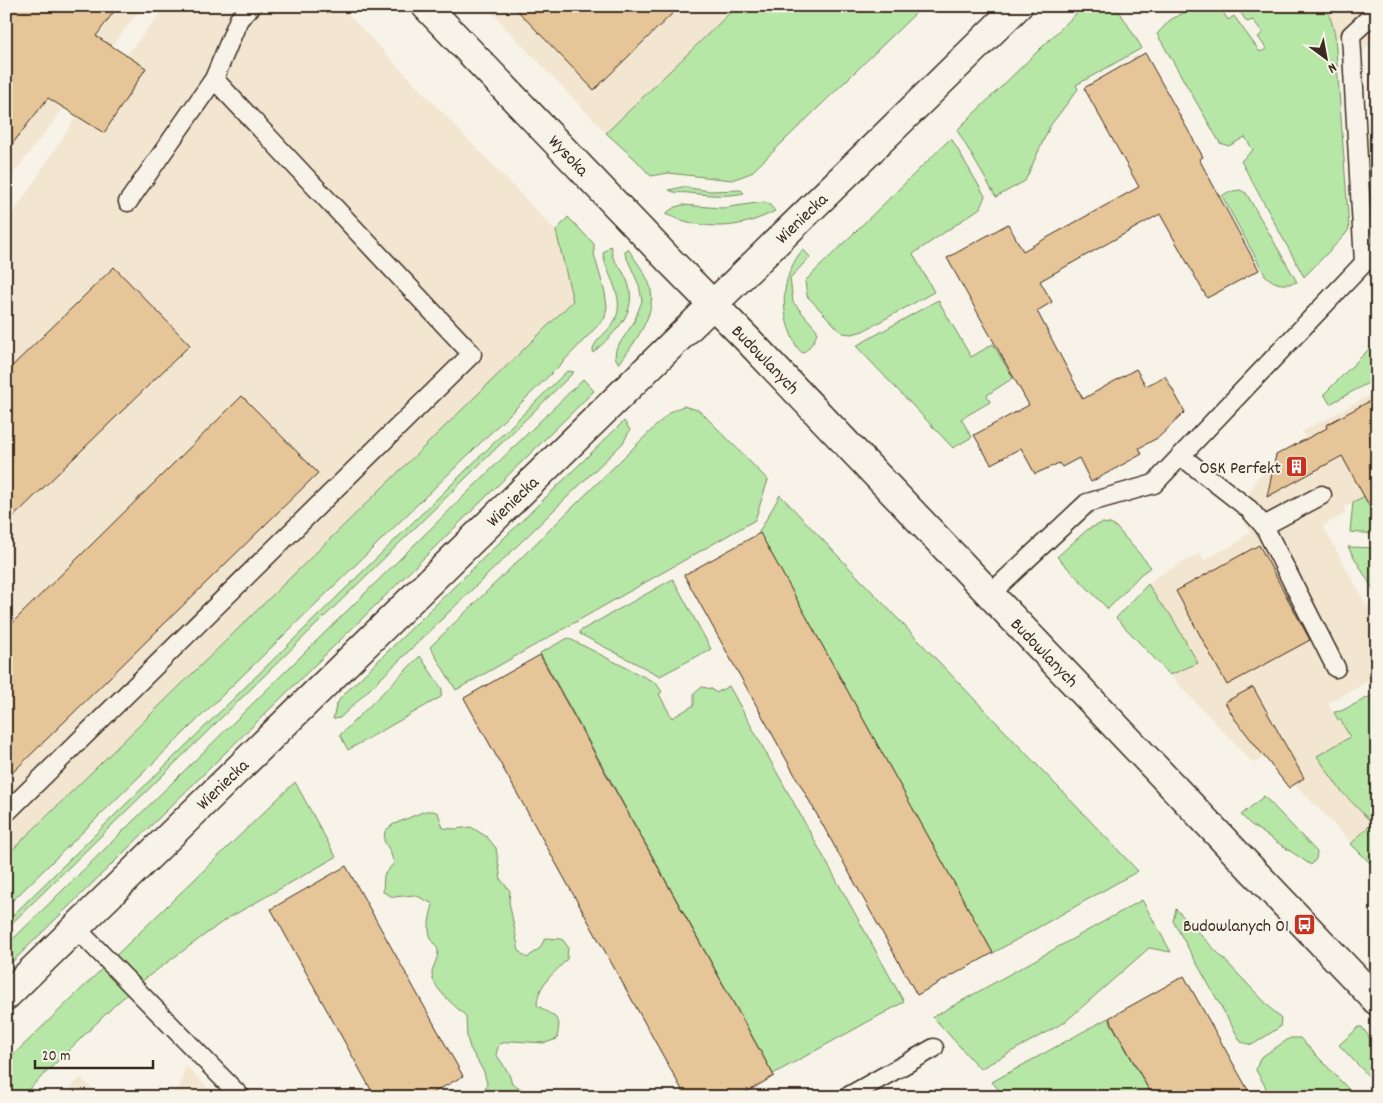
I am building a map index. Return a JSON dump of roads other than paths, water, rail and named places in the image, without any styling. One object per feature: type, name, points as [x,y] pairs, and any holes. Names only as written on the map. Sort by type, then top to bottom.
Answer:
[{"type":"street","name":"Wysoka","points":[[426,6],[713,304]]},
{"type":"street","name":"Wieniecka","points":[[6,996],[1018,6]]},
{"type":"street","name":"Budowlanych","points":[[713,304],[1377,1000]]},
{"type":"lane","points":[[128,202],[214,79],[239,19],[252,6]]},
{"type":"lane","points":[[990,594],[1087,503],[1154,484],[1364,263],[1351,36],[1377,11]]},
{"type":"lane","points":[[6,814],[472,354],[214,79]]},
{"type":"lane","points":[[1182,456],[1249,509],[1264,526],[1336,668]]},
{"type":"lane","points":[[1264,526],[1322,495]]},
{"type":"lane","points":[[76,928],[241,1097]]},
{"type":"lane","points":[[848,1097],[934,1048]]},
{"type":"place","name":"OSK Perfekt","points":[[1297,467]]},
{"type":"place","name":"Budowlanych 01","points":[[1305,925]]}]
